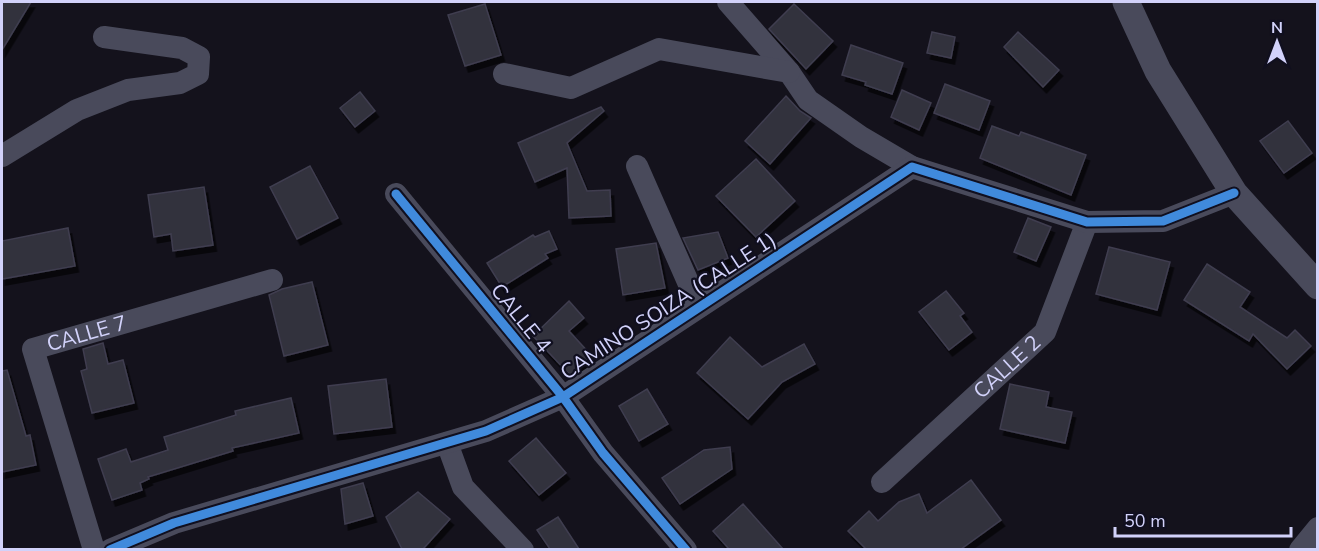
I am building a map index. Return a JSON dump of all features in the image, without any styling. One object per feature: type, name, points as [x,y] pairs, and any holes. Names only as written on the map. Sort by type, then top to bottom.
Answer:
[{"type":"street","points":[[728,2],[789,72],[808,100],[861,137],[912,167],[1087,222],[1163,221],[1234,193]]},
{"type":"street","points":[[1126,2],[1158,72],[1234,193],[1317,286]]},
{"type":"street","points":[[2,156],[77,110],[128,90],[180,83],[198,74],[199,57],[182,48],[104,37]]},
{"type":"street","points":[[504,74],[571,88],[659,49],[789,72]]},
{"type":"street","points":[[638,166],[699,308]]},
{"type":"street","name":"CAMINO SOIZA (CALLE 1)","points":[[109,549],[174,523],[486,431],[563,397],[912,167]]},
{"type":"street","name":"CALLE 4","points":[[396,194],[563,397],[603,453],[686,549]]},
{"type":"street","name":"CALLE 2","points":[[882,482],[1045,332],[1087,222]]},
{"type":"street","name":"CALLE 7","points":[[109,549],[33,348],[272,280]]},
{"type":"street","points":[[447,443],[463,487],[523,549]]},
{"type":"street","points":[[1300,549],[1317,528]]},
{"type":"building","points":[[2,2],[31,2],[2,50]]},
{"type":"building","points":[[485,4],[501,55],[465,66],[448,15]]},
{"type":"building","points":[[794,4],[833,41],[806,69],[769,29]]},
{"type":"building","points":[[932,32],[955,37],[951,58],[927,53]]},
{"type":"building","points":[[1018,32],[1059,70],[1043,87],[1004,47]]},
{"type":"building","points":[[851,45],[903,63],[892,94],[865,85],[866,82],[842,75]]},
{"type":"building","points":[[945,84],[990,101],[979,130],[934,113]]},
{"type":"building","points":[[902,90],[931,103],[919,130],[891,117]]},
{"type":"building","points":[[360,92],[375,111],[355,127],[340,108]]},
{"type":"building","points":[[786,96],[800,111],[811,118],[770,164],[745,141]]},
{"type":"building","points":[[601,107],[604,111],[567,143],[587,191],[610,190],[611,216],[569,218],[567,168],[535,182],[518,143]]},
{"type":"building","points":[[1288,121],[1312,153],[1284,173],[1260,141]]},
{"type":"building","points":[[992,126],[1019,136],[1021,132],[1086,155],[1071,195],[980,158]]},
{"type":"building","points":[[756,159],[795,201],[756,237],[716,196]]},
{"type":"building","points":[[310,166],[338,218],[297,239],[270,187]]},
{"type":"building","points":[[204,187],[213,245],[173,251],[171,234],[154,237],[148,195]]},
{"type":"building","points":[[1028,218],[1051,227],[1036,261],[1014,252]]},
{"type":"building","points":[[68,228],[75,266],[2,279],[2,241]]},
{"type":"building","points":[[549,231],[557,249],[545,254],[548,258],[502,287],[487,263],[533,235],[535,237]]},
{"type":"building","points":[[718,232],[728,258],[698,270],[683,238]]},
{"type":"building","points":[[656,243],[665,288],[623,295],[616,249]]},
{"type":"building","points":[[1109,247],[1170,262],[1157,310],[1096,294]]},
{"type":"building","points":[[1207,264],[1250,292],[1240,307],[1287,338],[1295,330],[1311,346],[1287,369],[1253,334],[1249,341],[1184,300]]},
{"type":"building","points":[[312,282],[328,345],[284,356],[269,295],[282,289]]},
{"type":"building","points":[[946,291],[964,313],[960,316],[972,332],[949,350],[919,312]]},
{"type":"building","points":[[569,301],[584,318],[569,331],[591,355],[570,375],[533,336]]},
{"type":"building","points":[[730,337],[762,367],[804,344],[815,364],[782,382],[748,419],[697,373]]},
{"type":"building","points":[[103,343],[108,364],[123,360],[134,403],[92,413],[81,371],[87,369],[83,349]]},
{"type":"building","points":[[7,370],[26,436],[30,435],[36,465],[2,472],[2,371]]},
{"type":"building","points":[[386,379],[392,427],[334,434],[328,386]]},
{"type":"building","points":[[1010,384],[1049,392],[1046,407],[1072,412],[1065,443],[1000,429]]},
{"type":"building","points":[[647,389],[668,424],[639,441],[619,406]]},
{"type":"building","points":[[291,398],[299,433],[232,448],[233,451],[148,477],[149,479],[140,483],[142,490],[112,500],[98,459],[126,449],[131,462],[168,450],[164,437],[236,415],[235,411]]},
{"type":"building","points":[[536,438],[566,473],[539,495],[509,461]]},
{"type":"building","points":[[730,447],[732,469],[680,504],[662,478],[704,450]]},
{"type":"building","points":[[971,480],[1001,520],[961,549],[866,549],[848,531],[869,511],[878,521],[899,502],[919,494],[927,513]]},
{"type":"building","points":[[363,483],[373,516],[345,524],[341,489]]},
{"type":"building","points":[[418,492],[450,519],[423,549],[402,549],[386,517]]},
{"type":"building","points":[[743,504],[783,549],[729,549],[713,531]]},
{"type":"building","points":[[558,517],[579,549],[550,549],[537,530]]},
{"type":"cycle path","points":[[110,550],[174,523],[486,431],[563,397],[912,167],[1087,222],[1163,221],[1234,193]]},
{"type":"cycle path","points":[[396,194],[563,397],[603,453],[686,550]]}]
